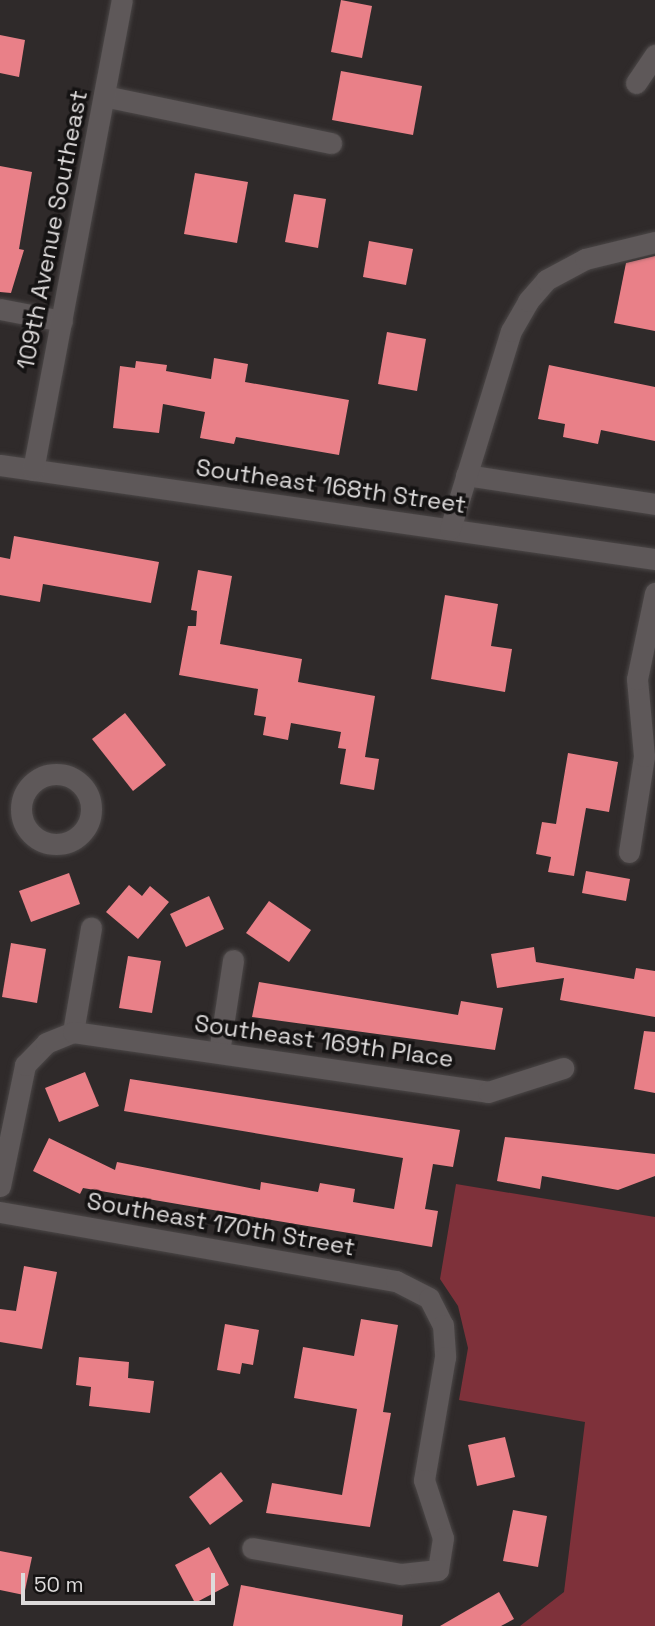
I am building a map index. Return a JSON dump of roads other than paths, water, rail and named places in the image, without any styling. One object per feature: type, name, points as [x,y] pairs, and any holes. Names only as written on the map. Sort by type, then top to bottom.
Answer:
[{"type":"street","name":"109th Avenue Southeast","points":[[33,470],[122,0]]},
{"type":"street","points":[[636,83],[655,55]]},
{"type":"street","points":[[104,96],[331,143]]},
{"type":"street","points":[[450,530],[511,331],[527,301],[545,280],[585,259],[655,242]]},
{"type":"street","points":[[0,309],[62,321]]},
{"type":"street","name":"Southeast 168th Street","points":[[0,465],[655,559]]},
{"type":"street","points":[[466,475],[655,504]]},
{"type":"street","points":[[629,852],[644,756],[638,679],[655,593]]},
{"type":"street","points":[[0,1186],[25,1065],[46,1044],[73,1032],[91,928]]},
{"type":"street","points":[[219,1052],[233,960]]},
{"type":"street","name":"Southeast 169th Place","points":[[73,1032],[488,1092],[564,1068]]},
{"type":"street","name":"Southeast 170th Street","points":[[0,1212],[396,1281],[429,1298],[443,1325],[444,1357],[424,1480],[443,1538],[438,1570],[401,1574],[252,1548]]}]
